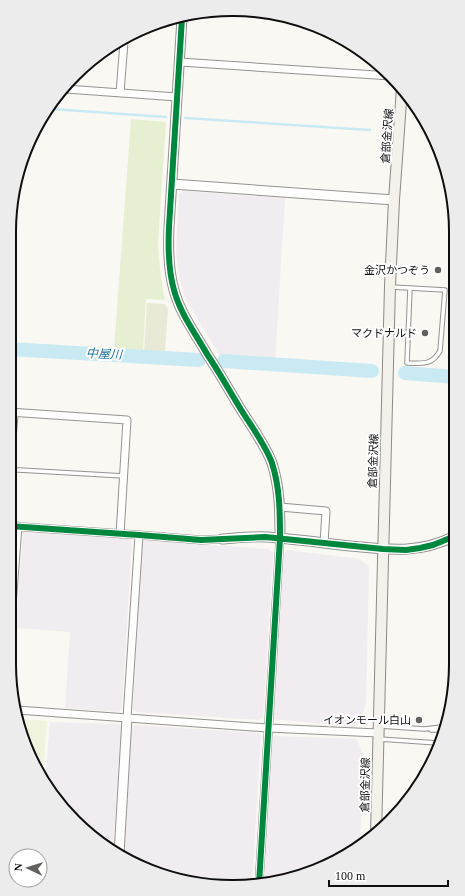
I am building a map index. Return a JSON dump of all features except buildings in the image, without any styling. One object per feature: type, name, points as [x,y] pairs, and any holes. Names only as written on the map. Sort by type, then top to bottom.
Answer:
[{"type":"main road","name":"倉部金沢線","points":[[376,825],[390,286],[401,98]]},
{"type":"street","points":[[182,22],[168,250],[170,273],[179,306],[272,462],[278,486],[280,507],[280,538],[259,878]]},
{"type":"street","points":[[120,93],[124,45]]},
{"type":"street","points":[[180,62],[382,75]]},
{"type":"street","points":[[71,89],[177,97]]},
{"type":"street","points":[[172,184],[394,200]]},
{"type":"street","points":[[16,413],[127,420],[120,534]]},
{"type":"street","points":[[280,507],[326,511],[324,543]]},
{"type":"street","points":[[16,541],[18,526],[201,540],[266,537],[406,550],[433,545],[449,538]]},
{"type":"street","points":[[119,848],[139,535]]},
{"type":"street","points":[[21,710],[268,728],[378,733]]},
{"type":"lane","points":[[390,286],[445,290],[440,351],[437,356],[428,363],[407,363],[410,288]]},
{"type":"lane","points":[[16,470],[124,476]]},
{"type":"lane","points":[[378,733],[440,727]]},
{"type":"lane","points":[[424,729],[439,730]]},
{"type":"lane","points":[[378,733],[435,742]]},
{"type":"shaded area","points":[[183,191],[285,198],[275,362],[221,358],[184,296],[179,276],[176,251],[179,194]]},
{"type":"shaded area","points":[[23,531],[129,538],[132,541],[122,708],[119,712],[65,708],[70,632],[16,628]]},
{"type":"shaded area","points":[[145,540],[268,549],[273,552],[263,717],[259,720],[136,712],[133,710],[142,543]]},
{"type":"shaded area","points":[[287,550],[360,559],[369,567],[366,704],[358,725],[353,727],[273,719],[284,555]]},
{"type":"shaded area","points":[[50,722],[120,724],[113,845],[79,817],[52,784],[46,773]]},
{"type":"shaded area","points":[[134,725],[259,733],[261,736],[252,879],[218,880],[176,873],[150,864],[123,851],[132,730]]},
{"type":"shaded area","points":[[274,736],[357,739],[364,758],[360,838],[341,851],[315,864],[289,873],[264,878],[272,742]]},
{"type":"green space","points":[[131,119],[166,122],[158,242],[160,271],[165,300],[146,299],[143,351],[114,349]]},
{"type":"green space","points":[[147,303],[165,304],[168,309],[165,352],[144,351]]},
{"type":"green space","points":[[23,719],[47,721],[43,769],[32,746]]},
{"type":"waterway","points":[[54,109],[166,117]]},
{"type":"waterway","points":[[185,118],[370,130]]},
{"type":"waterway","name":"中屋川","points":[[16,349],[199,360]]},
{"type":"waterway","name":"中屋川","points":[[224,361],[372,371]]},
{"type":"waterway","name":"中屋川","points":[[405,373],[449,377]]},
{"type":"cycle path","points":[[182,22],[169,235],[169,258],[172,282],[180,307],[188,323],[262,442],[269,456],[275,472],[279,500],[280,538],[259,878]]},
{"type":"cycle path","points":[[16,526],[201,540],[265,537],[406,550],[433,545],[449,538]]},
{"type":"place","name":"金沢かつぞう","points":[[438,270]]},
{"type":"place","name":"マクドナルド","points":[[425,333]]},
{"type":"place","name":"イオンモール白山","points":[[419,720]]}]
